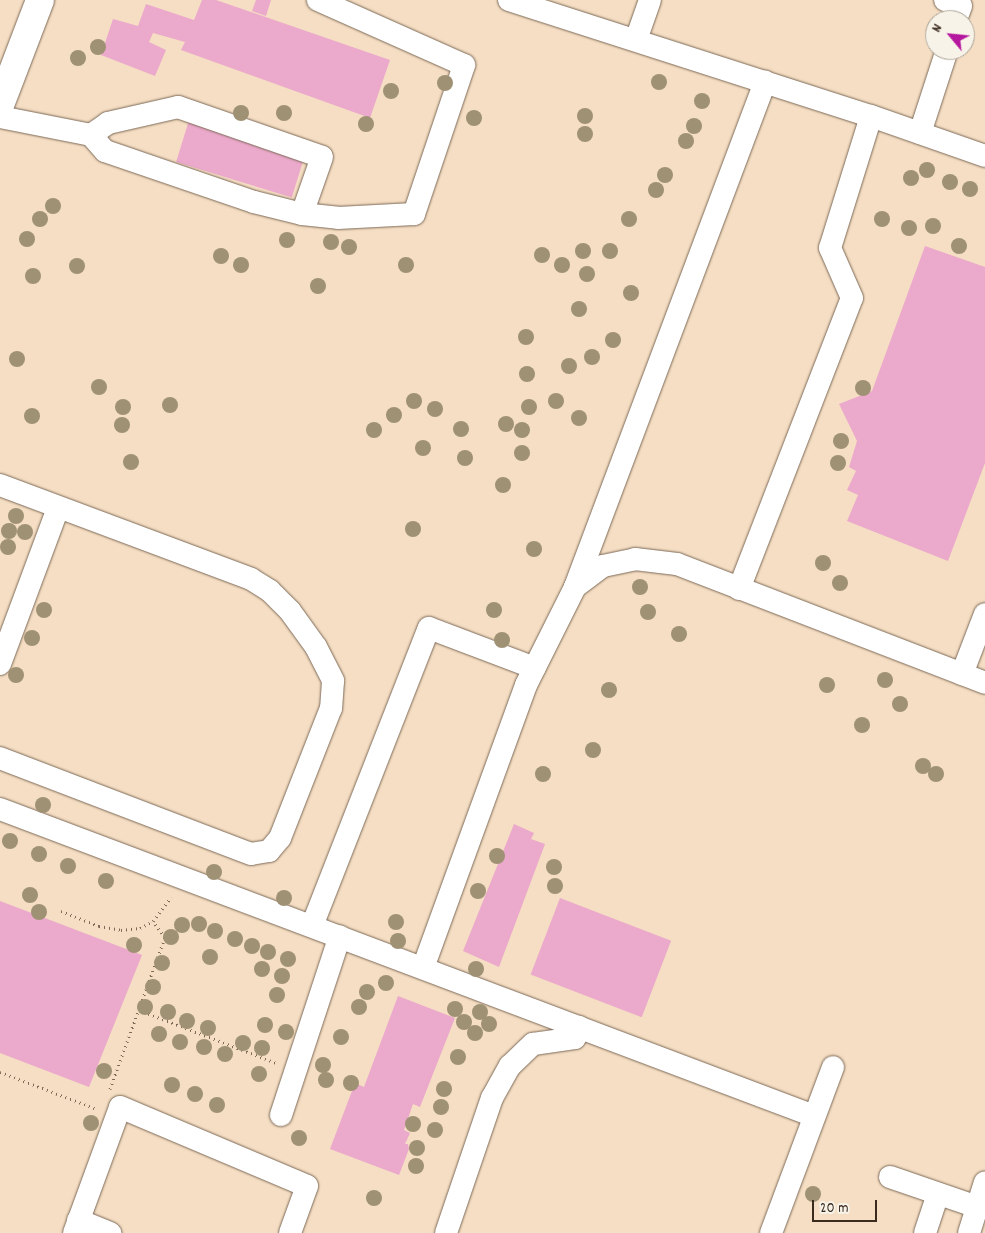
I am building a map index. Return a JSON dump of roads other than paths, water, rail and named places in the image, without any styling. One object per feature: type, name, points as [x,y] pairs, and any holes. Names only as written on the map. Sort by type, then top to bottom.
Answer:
[{"type":"main road","points":[[0,105],[40,0]]},
{"type":"lane","points":[[0,117],[91,136],[106,151],[254,202],[302,214],[338,218],[414,214],[464,65],[318,0]]},
{"type":"lane","points":[[509,0],[871,116],[985,156]]},
{"type":"lane","points":[[636,40],[650,0]]},
{"type":"lane","points":[[945,0],[961,6],[960,10]]},
{"type":"lane","points":[[920,134],[944,60]]},
{"type":"lane","points":[[423,968],[526,685],[575,587],[765,82]]},
{"type":"lane","points":[[91,136],[108,123],[178,107],[322,156],[302,214]]},
{"type":"lane","points":[[739,589],[852,298],[830,248],[871,116]]},
{"type":"lane","points":[[0,485],[251,579],[270,591],[290,611],[316,647],[333,681],[331,708],[280,838],[269,851],[251,854],[0,758]]},
{"type":"lane","points":[[0,664],[58,508]]},
{"type":"lane","points":[[575,587],[603,566],[635,559],[677,564],[985,683]]},
{"type":"lane","points":[[962,674],[985,614]]},
{"type":"lane","points":[[312,926],[429,628],[535,668]]},
{"type":"lane","points":[[0,809],[814,1116]]},
{"type":"lane","points":[[281,1115],[340,936]]},
{"type":"lane","points":[[446,1233],[492,1098],[510,1066],[533,1044],[575,1038],[579,1027]]},
{"type":"lane","points":[[771,1233],[833,1066]]},
{"type":"lane","points":[[111,1233],[76,1227],[120,1107],[307,1186],[290,1233]]},
{"type":"lane","points":[[890,1177],[938,1194],[976,1220],[985,1182]]},
{"type":"lane","points":[[925,1233],[938,1194]]}]
